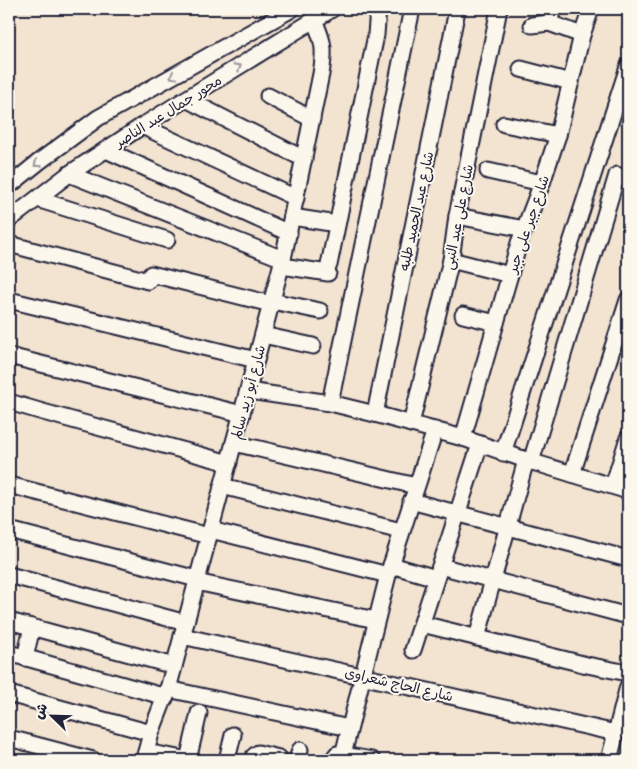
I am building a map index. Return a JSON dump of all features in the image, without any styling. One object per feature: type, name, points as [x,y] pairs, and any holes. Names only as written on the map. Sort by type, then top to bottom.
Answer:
[{"type":"street","name":"محور جمال عبد الناصر","points":[[9,186],[98,118],[292,9]]},
{"type":"street","name":"محور جمال عبد الناصر","points":[[9,220],[69,174],[142,126],[332,9]]},
{"type":"street","points":[[69,174],[282,262],[328,269],[376,35],[378,9]]},
{"type":"street","points":[[330,403],[412,9]]},
{"type":"street","name":"شارع عبد الحميد طلبه","points":[[375,414],[456,15],[454,9]]},
{"type":"street","name":"شارع على عبد النبى","points":[[410,424],[451,260],[457,216],[499,9]]},
{"type":"street","name":"شارع جبر على جبر","points":[[463,438],[519,243],[558,136],[582,35],[591,9]]},
{"type":"street","points":[[532,25],[551,16],[582,35]]},
{"type":"street","name":"شارع أبو زيد سالم","points":[[145,756],[151,733],[167,693],[289,233],[324,55],[322,38],[314,20]]},
{"type":"street","points":[[503,453],[628,67]]},
{"type":"street","points":[[521,68],[571,82]]},
{"type":"street","points":[[268,96],[312,119]]},
{"type":"street","points":[[186,99],[304,159]]},
{"type":"street","points":[[504,124],[558,136]]},
{"type":"street","points":[[142,126],[296,198]]},
{"type":"street","points":[[106,150],[289,233]]},
{"type":"street","points":[[488,171],[542,183]]},
{"type":"street","points":[[477,638],[508,526],[617,175]]},
{"type":"street","points":[[37,199],[167,240]]},
{"type":"street","points":[[457,216],[525,229]]},
{"type":"street","points":[[292,217],[337,224]]},
{"type":"street","points":[[9,244],[149,280],[151,274],[320,311]]},
{"type":"street","points":[[451,260],[510,275]]},
{"type":"street","points":[[9,300],[256,360]]},
{"type":"street","points":[[572,474],[628,300]]},
{"type":"street","points":[[463,315],[496,323]]},
{"type":"street","points":[[263,335],[313,346]]},
{"type":"street","points":[[9,356],[242,414]]},
{"type":"street","points":[[248,391],[330,403],[375,414],[463,438],[503,453],[628,491]]},
{"type":"street","points":[[9,402],[229,463]]},
{"type":"street","points":[[372,760],[338,757],[349,728],[389,570],[435,430]]},
{"type":"street","points":[[613,486],[628,438]]},
{"type":"street","points":[[234,443],[416,486]]},
{"type":"street","points":[[414,650],[480,444]]},
{"type":"street","points":[[9,485],[210,533],[389,570],[438,572],[493,580],[628,616]]},
{"type":"street","points":[[222,486],[401,532]]},
{"type":"street","points":[[411,502],[628,559]]},
{"type":"street","points":[[9,530],[197,580],[376,620]]},
{"type":"street","name":"شارع الحاج شعراوى","points":[[9,575],[184,630],[363,676],[621,725]]},
{"type":"street","points":[[9,621],[174,666]]},
{"type":"street","points":[[422,624],[587,665],[628,673]]},
{"type":"street","points":[[25,658],[32,627]]},
{"type":"street","points":[[9,653],[167,693],[349,728]]},
{"type":"street","points":[[609,760],[621,725],[628,686]]},
{"type":"street","points":[[9,694],[151,733]]},
{"type":"street","points":[[145,756],[188,760],[200,713]]},
{"type":"street","points":[[227,760],[233,735]]},
{"type":"street","points":[[9,738],[93,760]]},
{"type":"street","points":[[253,760],[254,756],[258,753],[280,758]]}]
